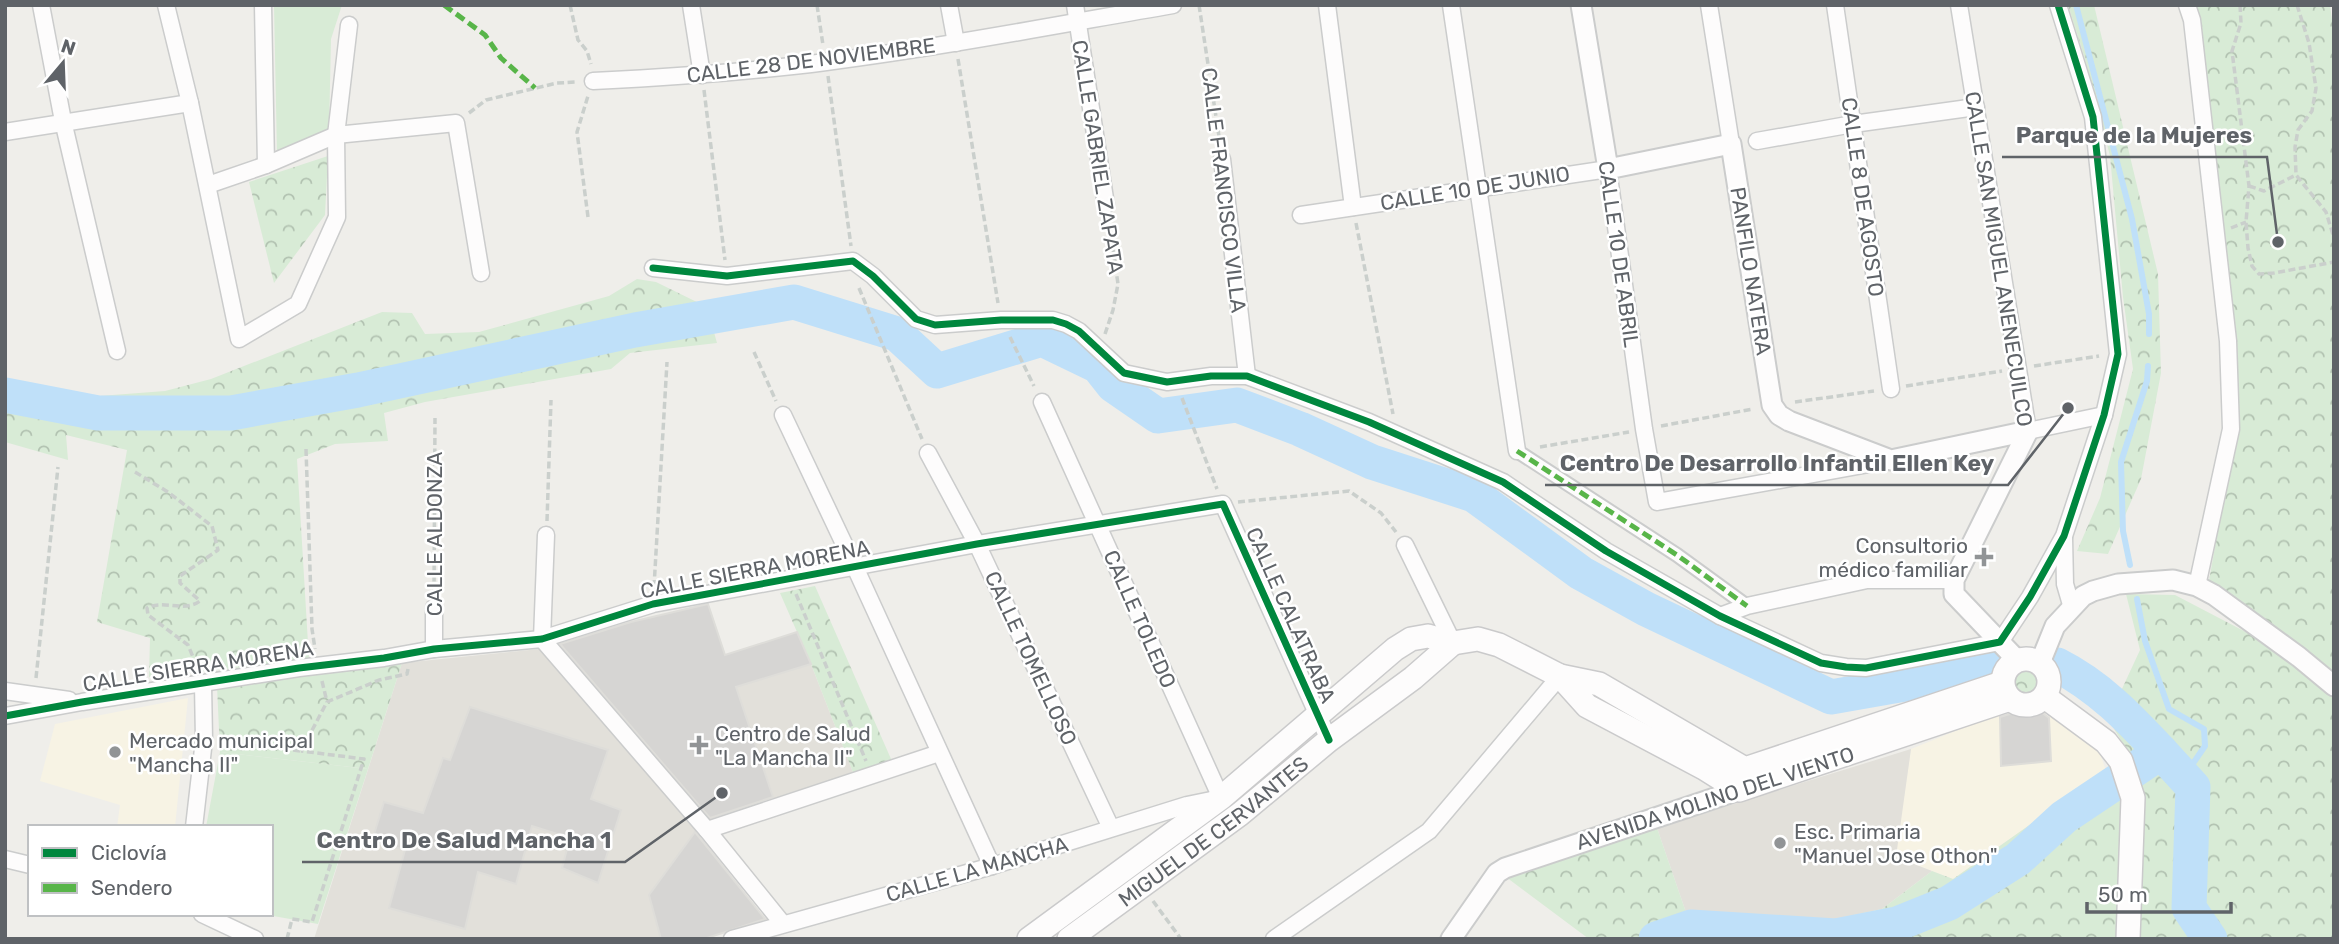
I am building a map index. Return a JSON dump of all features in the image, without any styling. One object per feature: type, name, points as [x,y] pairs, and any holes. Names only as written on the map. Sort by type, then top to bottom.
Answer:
[{"type":"main road","points":[[1029,939],[1221,798],[1395,649],[1410,640],[1428,636],[1452,643],[1478,639],[1499,646],[1560,676],[1598,684],[1742,780]]},
{"type":"main road","name":"MIGUEL DE CERVANTES","points":[[1069,939],[1240,814],[1329,740],[1444,653],[1452,643]]},
{"type":"main road","points":[[2029,662],[2047,670],[2050,687],[2045,697],[2037,703],[2019,704],[2006,691],[2009,666],[2029,662]]},
{"type":"main road","name":"AVENIDA MOLINO DEL VIENTO","points":[[1742,780],[2006,691]]},
{"type":"main road","points":[[2045,697],[2106,742],[2121,761],[2133,798],[2128,939]]},
{"type":"street","points":[[41,5],[63,121],[117,351]]},
{"type":"street","points":[[166,5],[190,103],[239,339],[298,304],[337,217],[336,135],[349,25]]},
{"type":"street","points":[[264,5],[266,165]]},
{"type":"street","points":[[691,5],[702,75]]},
{"type":"street","points":[[949,5],[957,50]]},
{"type":"street","name":"CALLE 28 DE NOVIEMBRE","points":[[593,80],[702,75],[957,50],[1076,13],[1172,5]]},
{"type":"street","points":[[1327,5],[1353,207]]},
{"type":"street","points":[[1451,5],[1517,451],[1677,555],[1747,606]]},
{"type":"street","name":"CALLE 10 DE ABRIL","points":[[1581,5],[1608,169],[1643,429],[1657,502],[1891,460]]},
{"type":"street","name":"PANFILO NATERA","points":[[1709,5],[1772,405]]},
{"type":"street","name":"CALLE 8 DE AGOSTO","points":[[1835,5],[1891,388]]},
{"type":"street","name":"CALLE SAN MIGUEL ANENECUILCO","points":[[1954,580],[2028,431],[1959,5]]},
{"type":"street","points":[[653,268],[727,276],[853,261],[873,276],[916,318],[935,325],[1001,320],[1053,320],[1079,331],[1124,373],[1167,382],[1211,376],[1247,376],[1397,434],[1503,482],[1605,551],[1720,616],[1821,663],[1866,668],[2000,642],[2030,597],[2064,536],[2104,415],[2118,354],[2093,117],[2058,5]]},
{"type":"street","points":[[2187,5],[2192,20],[2228,341],[2231,429],[2197,586]]},
{"type":"street","name":"CALLE GABRIEL ZAPATA","points":[[1076,13],[1106,205]]},
{"type":"street","points":[[5,132],[190,103]]},
{"type":"street","points":[[1757,141],[1976,107]]},
{"type":"street","points":[[208,186],[336,135],[456,123],[481,273]]},
{"type":"street","name":"CALLE 10 DE JUNIO","points":[[1301,215],[1608,169],[1731,144]]},
{"type":"street","name":"CALLE FRANCISCO VILLA","points":[[1222,159],[1247,376]]},
{"type":"street","name":"CALLE TOLEDO","points":[[1042,402],[1221,798]]},
{"type":"street","points":[[1772,405],[1779,415],[1789,421],[1891,460],[2104,415]]},
{"type":"street","points":[[782,415],[992,866]]},
{"type":"street","name":"CALLE TOMELLOSO","points":[[928,453],[977,544],[1111,828]]},
{"type":"street","name":"CALLE SIERRA MORENA","points":[[5,716],[299,668],[434,649],[542,639],[653,604],[977,544],[1223,504]]},
{"type":"street","name":"CALLE CALATRABA","points":[[1223,504],[1329,740]]},
{"type":"street","points":[[546,535],[542,639],[707,830],[783,924]]},
{"type":"street","points":[[2064,536],[2065,584],[2073,608]]},
{"type":"street","points":[[1405,545],[1452,643]]},
{"type":"street","points":[[1720,616],[1747,606],[1867,580],[1954,580],[1954,594],[2000,642],[2029,662],[2055,626],[2083,596],[2119,584],[2173,580],[2197,586],[2214,595],[2334,686]]},
{"type":"street","name":"CALLE ALDONZA","points":[[434,608],[434,649]]},
{"type":"street","points":[[1274,939],[1429,831],[1560,676]]},
{"type":"street","points":[[194,825],[204,740],[204,684]]},
{"type":"street","points":[[5,691],[82,702]]},
{"type":"street","points":[[707,830],[939,753]]},
{"type":"street","name":"AVENIDA MOLINO DEL VIENTO","points":[[1451,939],[1497,873],[1504,868],[1742,780]]},
{"type":"street","name":"CALLE LA MANCHA","points":[[732,939],[992,866],[1187,805],[1221,798]]},
{"type":"street","points":[[5,859],[28,865]]},
{"type":"street","points":[[206,916],[244,937]]},
{"type":"path","points":[[570,5],[578,40],[590,59],[593,80],[577,132],[588,217]]},
{"type":"path","points":[[817,5],[826,62]]},
{"type":"path","points":[[2239,5],[2241,23],[2232,51],[2249,186],[2246,222],[2252,266],[2259,274],[2334,262]]},
{"type":"path","points":[[2297,5],[2309,43],[2316,88],[2312,111],[2298,130],[2294,147],[2296,175],[2326,212],[2334,238]]},
{"type":"path","points":[[957,50],[1001,320]]},
{"type":"path","points":[[702,75],[727,276]]},
{"type":"path","points":[[456,123],[486,100],[557,83],[593,80]]},
{"type":"path","points":[[831,96],[853,261]]},
{"type":"path","points":[[2249,186],[2264,191],[2296,175]]},
{"type":"path","points":[[1353,207],[1397,434]]},
{"type":"path","points":[[2229,229],[2246,222]]},
{"type":"path","points":[[871,317],[928,453]]},
{"type":"path","points":[[1011,340],[1042,402]]},
{"type":"path","points":[[754,352],[782,415]]},
{"type":"path","points":[[1517,451],[1772,405],[2118,354]]},
{"type":"path","points":[[653,604],[667,362]]},
{"type":"path","points":[[546,535],[551,400]]},
{"type":"path","points":[[1184,403],[1223,504],[1349,491],[1381,513],[1405,545]]},
{"type":"path","points":[[306,449],[312,629]]},
{"type":"path","points":[[34,694],[58,467]]},
{"type":"path","points":[[135,472],[168,492],[212,526],[218,550],[180,576],[180,583],[200,601],[183,607],[155,604],[147,608],[148,615],[188,645],[204,684]]},
{"type":"path","points":[[789,579],[872,775]]},
{"type":"path","points":[[301,751],[327,702],[379,680],[407,674],[410,654]]},
{"type":"path","points":[[204,740],[364,759],[312,922],[292,919],[286,939]]},
{"type":"path","points":[[1141,886],[1181,939]]},
{"type":"shaded area","points":[[539,649],[697,830],[649,895],[661,939],[314,939],[402,663]]},
{"type":"shaded area","points":[[811,664],[856,780],[776,804],[736,687]]},
{"type":"shaded area","name":"Mercado municipal \"Mancha II\"","points":[[188,698],[175,825],[117,825],[120,805],[40,781],[55,724]]},
{"type":"shaded area","points":[[2049,711],[2099,750],[2106,771],[1953,879],[1895,857],[1911,749],[2000,713],[2001,766],[2051,761]]},
{"type":"shaded area","name":"Esc. Primaria \"Manuel Jose Othon\"","points":[[1911,749],[1896,857],[1932,871],[1882,909],[1802,926],[1691,927],[1657,828]]},
{"type":"green space","points":[[274,5],[342,5],[331,39],[329,132],[277,154]]},
{"type":"green space","points":[[2068,5],[2094,5],[2158,274],[2161,373],[2141,479],[2108,554],[2077,551],[2100,498],[2133,369],[2123,297],[2110,156]]},
{"type":"green space","points":[[2193,5],[2330,5],[2334,35],[2334,675],[2209,581],[2233,444]]},
{"type":"green space","points":[[328,156],[325,215],[274,283],[249,182]]},
{"type":"green space","points":[[637,279],[656,282],[707,307],[717,343],[630,353],[611,369],[425,402],[384,413],[388,441],[335,444],[297,459],[309,660],[149,677],[150,638],[97,622],[127,450],[66,435],[68,460],[5,442],[5,382],[73,398],[165,391],[211,379],[382,312],[412,313],[425,334],[479,332],[609,296]]},
{"type":"green space","points":[[815,586],[895,768],[856,780],[780,593]]},
{"type":"green space","points":[[2126,594],[2175,595],[2265,642],[2334,695],[2334,939],[1589,939],[1506,877],[1657,828],[1691,927],[1802,926],[1882,909],[1932,871],[1953,879],[2106,771],[2113,784],[2138,768],[2108,719],[2140,650]]},
{"type":"green space","points":[[2029,662],[2044,671],[2046,687],[2036,700],[2023,702],[2015,699],[2008,675],[2012,667]]},
{"type":"green space","points":[[402,663],[368,769],[220,752],[217,686]]},
{"type":"green space","points":[[220,752],[368,769],[318,924],[273,916],[273,825],[206,825]]},
{"type":"building","name":"Centro de Salud \"La Mancha II\"","points":[[708,604],[725,655],[797,632],[811,664],[736,687],[773,797],[710,818],[560,644],[631,622]]},
{"type":"building","points":[[470,707],[608,750],[591,799],[621,810],[598,883],[562,868],[570,838],[532,826],[516,884],[478,872],[465,929],[389,908],[405,850],[372,841],[384,802],[423,813],[443,758],[450,760]]},
{"type":"building","points":[[2040,711],[2049,718],[2051,761],[2001,766],[2000,717]]},
{"type":"building","points":[[695,832],[765,919],[704,939],[661,939],[649,895]]},
{"type":"waterway","points":[[2076,5],[2132,219],[2149,314],[2149,334]]},
{"type":"waterway","points":[[5,395],[98,413],[231,413],[358,390],[635,330],[794,302],[897,334],[937,371],[1042,339],[1098,366],[1113,385],[1158,416],[1237,405],[1300,429],[1372,462],[1474,495],[1581,573],[1646,609],[1831,697],[1905,684],[1998,657]]},
{"type":"waterway","points":[[2130,565],[2123,531],[2121,462],[2147,381],[2148,366]]},
{"type":"waterway","points":[[2137,599],[2145,641],[2169,709],[2204,729],[2205,746],[2183,778]]},
{"type":"waterway","points":[[2057,665],[2100,693],[2161,752]]},
{"type":"waterway","points":[[1656,939],[1691,927],[1836,936],[1897,924],[1949,903],[2018,859],[2064,817],[2161,752],[2193,787],[2189,908],[2210,939]]},
{"type":"marked path","points":[[444,5],[485,35],[501,58],[535,88]]},
{"type":"marked path","points":[[1517,451],[1677,555],[1747,606]]},
{"type":"cycle path","points":[[653,268],[727,276],[853,261],[873,276],[916,319],[935,325],[1001,320],[1053,320],[1079,331],[1124,373],[1167,382],[1211,376],[1247,376],[1369,422],[1503,482],[1606,551],[1720,616],[1821,663],[1866,668],[2000,642],[2030,597],[2064,536],[2104,415],[2118,354],[2093,117],[2058,5]]},
{"type":"cycle path","points":[[5,716],[299,668],[434,649],[542,639],[653,604],[977,544],[1223,504],[1329,740]]},
{"type":"place","name":"Parque de la Mujeres","points":[[2278,242]]},
{"type":"place","name":"Centro De Desarrollo Infantil Ellen Key","points":[[2068,408]]},
{"type":"place","name":"Consultorio médico familiar","points":[[1984,557]]},
{"type":"place","name":"Centro de Salud \"La Mancha II\"","points":[[699,745]]},
{"type":"place","name":"Mercado municipal \"Mancha II\"","points":[[115,752]]},
{"type":"place","name":"Centro De Salud Mancha 1","points":[[722,793]]},
{"type":"place","name":"Esc. Primaria \"Manuel Jose Othon\"","points":[[1780,843]]}]
